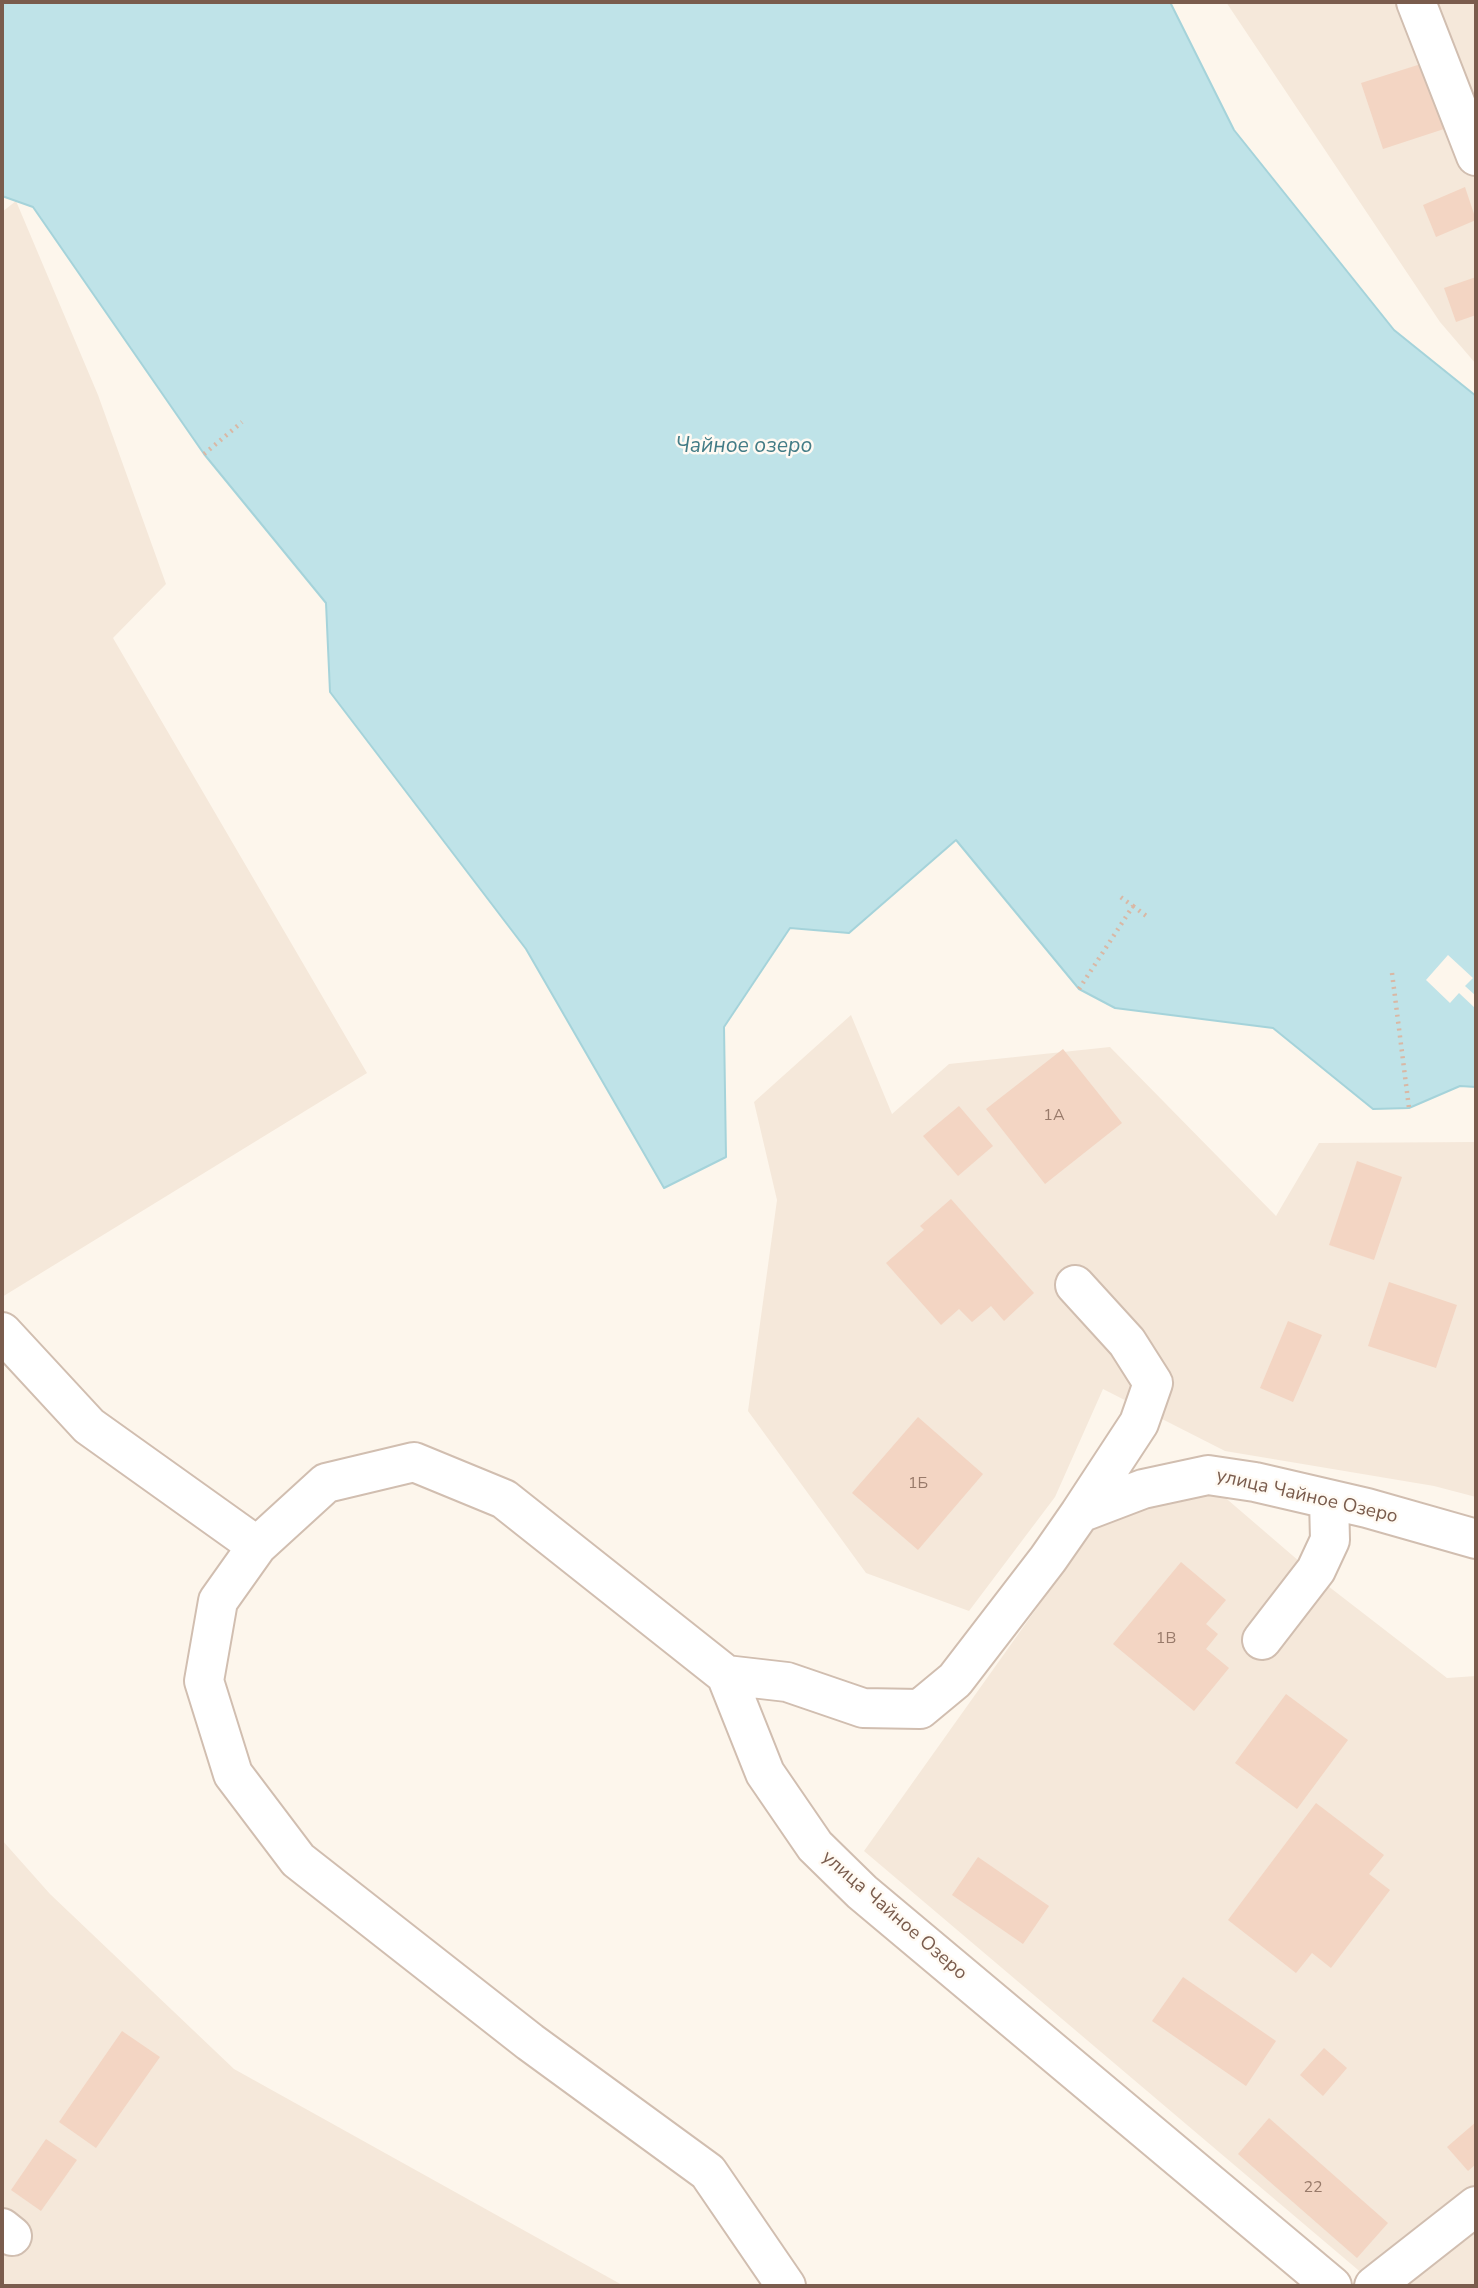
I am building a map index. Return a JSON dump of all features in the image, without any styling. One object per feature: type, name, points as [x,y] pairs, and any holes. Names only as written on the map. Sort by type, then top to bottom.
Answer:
[{"type":"street","points":[[1416,2],[1476,156]]},
{"type":"street","points":[[786,2286],[708,2172],[530,2042],[298,1860],[233,1774],[204,1681],[218,1601],[257,1546],[326,1483],[414,1462],[504,1499],[726,1675],[787,1682],[863,1708],[920,1709],[955,1679],[1048,1559],[1139,1423],[1153,1383],[1126,1342],[1075,1285]]},
{"type":"street","points":[[2,1332],[89,1426],[257,1546]]},
{"type":"street","name":"улица Чайное Озеро","points":[[1080,1513],[1143,1489],[1208,1475],[1255,1482],[1367,1508],[1476,1539]]},
{"type":"street","points":[[1262,1640],[1316,1570],[1330,1540],[1329,1500]]},
{"type":"street","name":"улица Чайное Озеро","points":[[726,1675],[765,1773],[814,1846],[862,1892],[1332,2286]]},
{"type":"street","points":[[1374,2286],[1476,2206]]},
{"type":"path","points":[[204,454],[242,422]]},
{"type":"path","points":[[1119,896],[1149,918]]},
{"type":"path","points":[[1079,989],[1133,906]]},
{"type":"path","points":[[1392,972],[1409,1108]]},
{"type":"shaded area","points":[[1226,2],[1476,2],[1476,364],[1440,322]]},
{"type":"shaded area","points":[[16,201],[98,395],[166,584],[113,638],[367,1073],[2,1297],[2,212]]},
{"type":"shaded area","points":[[851,1015],[892,1114],[949,1064],[1110,1047],[1276,1216],[1319,1143],[1476,1142],[1476,1497],[1434,1486],[1225,1451],[1103,1389],[1055,1497],[969,1611],[866,1573],[748,1411],[777,1200],[754,1102]]},
{"type":"shaded area","points":[[1214,1488],[1328,1586],[1447,1678],[1476,1676],[1476,2286],[1377,2286],[864,1851],[1098,1522]]},
{"type":"shaded area","points":[[2,1840],[50,1894],[234,2069],[624,2286],[2,2286]]},
{"type":"water","name":"Чайное озеро","points":[[2,2],[1170,2],[1234,130],[1394,330],[1476,396],[1476,1087],[1460,1086],[1409,1108],[1373,1109],[1273,1028],[1115,1008],[1079,989],[956,840],[849,933],[790,928],[724,1027],[726,1157],[664,1188],[526,949],[330,692],[326,603],[204,454],[33,207],[2,196]]},
{"type":"pier","points":[[1448,955],[1473,978],[1465,986],[1476,996],[1476,1009],[1459,993],[1450,1003],[1426,980]]},
{"type":"building","points":[[1424,63],[1444,129],[1383,149],[1361,83]]},
{"type":"building","points":[[1465,187],[1476,220],[1436,237],[1423,205]]},
{"type":"building","points":[[1476,277],[1476,315],[1456,322],[1444,288]]},
{"type":"building","points":[[1063,1049],[1122,1123],[1045,1184],[986,1109]]},
{"type":"building","points":[[959,1106],[993,1146],[958,1176],[923,1136]]},
{"type":"building","points":[[1357,1161],[1402,1177],[1374,1260],[1329,1245]]},
{"type":"building","points":[[951,1199],[1034,1293],[1004,1321],[991,1306],[972,1322],[959,1309],[941,1325],[886,1263],[924,1230],[920,1226]]},
{"type":"building","points":[[1389,1282],[1457,1305],[1436,1368],[1368,1346]]},
{"type":"building","points":[[1288,1321],[1322,1335],[1293,1402],[1260,1388]]},
{"type":"building","points":[[918,1417],[983,1474],[918,1550],[852,1493]]},
{"type":"building","points":[[1181,1562],[1226,1600],[1206,1624],[1218,1634],[1206,1649],[1229,1668],[1194,1711],[1113,1644]]},
{"type":"building","points":[[1286,1694],[1348,1740],[1297,1809],[1235,1763]]},
{"type":"building","points":[[1316,1803],[1384,1855],[1369,1874],[1390,1890],[1331,1968],[1312,1953],[1296,1973],[1228,1920]]},
{"type":"building","points":[[978,1857],[1049,1906],[1023,1944],[952,1895]]},
{"type":"building","points":[[1183,1977],[1276,2041],[1246,2086],[1152,2021]]},
{"type":"building","points":[[122,2031],[160,2057],[96,2148],[59,2122]]},
{"type":"building","points":[[1324,2048],[1347,2068],[1323,2096],[1300,2075]]},
{"type":"building","points":[[1269,2118],[1388,2223],[1357,2258],[1238,2154]]},
{"type":"building","points":[[1476,2122],[1476,2164],[1468,2171],[1447,2147]]},
{"type":"building","points":[[46,2139],[77,2160],[41,2211],[11,2190]]}]
